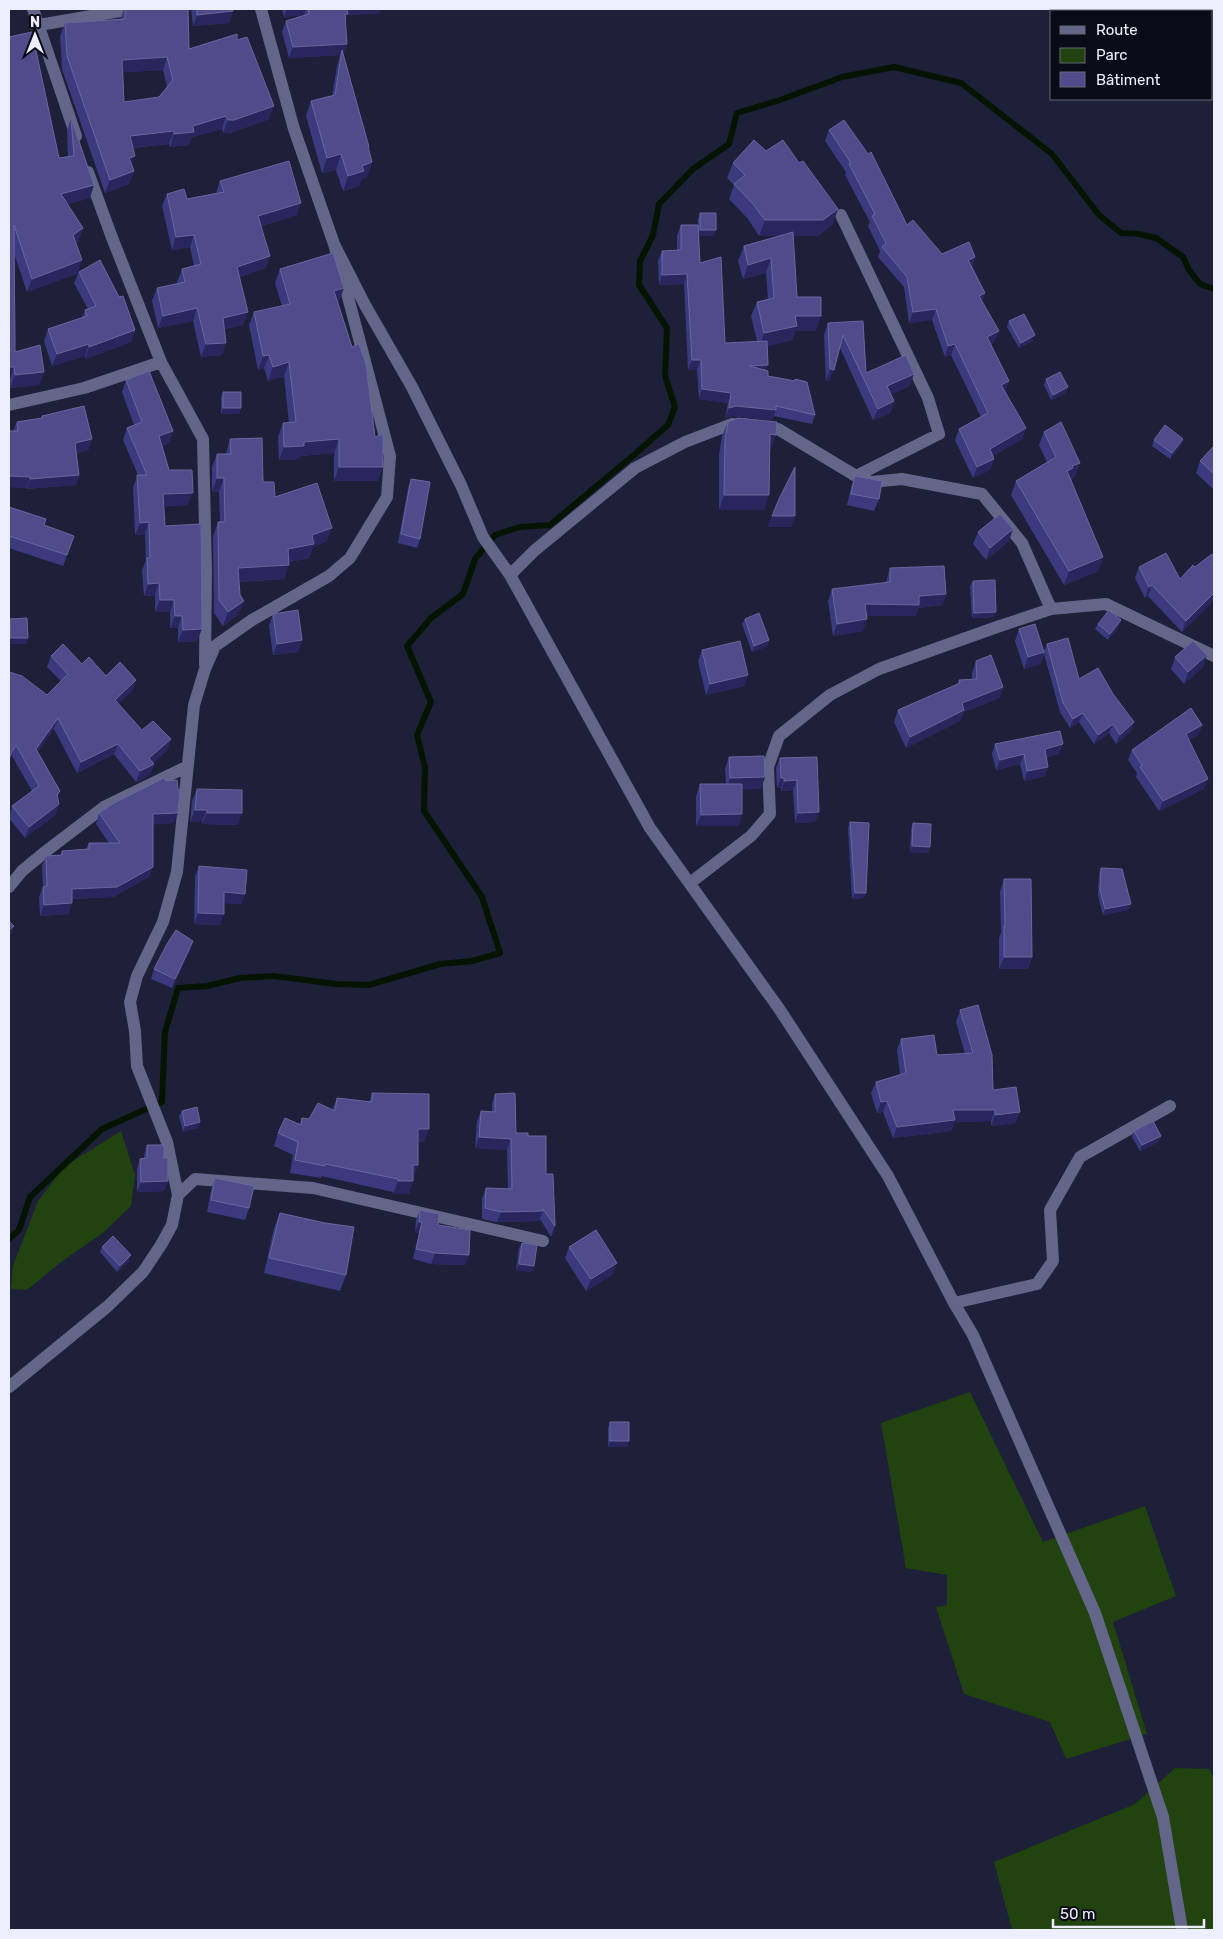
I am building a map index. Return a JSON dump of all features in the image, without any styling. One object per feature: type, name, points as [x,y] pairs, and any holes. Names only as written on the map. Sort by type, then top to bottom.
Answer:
[{"type":"street","points":[[33,9],[111,235],[161,362],[203,439],[206,573],[205,669]]},
{"type":"street","points":[[39,25],[132,9]]},
{"type":"street","points":[[9,1387],[108,1306],[143,1272],[172,1224],[178,1195],[167,1142],[137,1066],[135,1032],[130,1002],[137,976],[163,922],[177,872],[194,705],[205,669],[215,646],[252,620],[329,576],[350,558],[386,498],[390,456],[334,244],[294,129],[261,9]]},
{"type":"street","points":[[841,215],[928,398],[939,434],[856,476]]},
{"type":"street","points":[[334,244],[365,305],[412,387],[461,485],[483,537],[510,575],[650,828],[780,1010],[888,1176],[954,1303],[973,1335],[1095,1613],[1163,1817],[1182,1930]]},
{"type":"street","points":[[9,405],[84,388],[161,362]]},
{"type":"street","points":[[510,575],[534,550],[635,468],[685,442],[732,424],[778,429],[856,476],[871,482],[902,479],[982,494],[1022,543],[1051,609]]},
{"type":"street","points":[[690,883],[751,836],[770,814],[768,767],[779,736],[830,695],[879,670],[1051,609],[1106,604],[1214,656]]},
{"type":"street","points":[[9,887],[22,871],[104,808],[188,766]]},
{"type":"street","points":[[954,1303],[1037,1284],[1053,1261],[1050,1210],[1080,1157],[1170,1106]]},
{"type":"street","points":[[178,1195],[195,1179],[313,1188],[543,1241]]},
{"type":"green space","points":[[121,1131],[135,1175],[131,1206],[104,1232],[61,1262],[27,1290],[11,1289],[13,1266],[38,1201],[65,1166]]},
{"type":"green space","points":[[970,1392],[1043,1542],[1145,1506],[1176,1596],[1113,1622],[1147,1734],[1066,1759],[1050,1722],[964,1694],[936,1607],[947,1605],[947,1575],[906,1568],[881,1423]]},
{"type":"green space","points":[[1175,1768],[1209,1769],[1214,1778],[1214,1930],[1012,1930],[994,1862],[1135,1804]]},
{"type":"building","points":[[125,9],[188,9],[189,49],[237,34],[237,40],[247,37],[274,106],[234,120],[228,120],[226,116],[193,126],[194,132],[174,134],[174,131],[130,136],[135,156],[129,158],[134,171],[110,180],[67,56],[65,23],[125,19]],"holes":[[[167,57],[173,80],[159,97],[124,102],[122,60]]]},
{"type":"building","points":[[197,9],[233,9],[233,11],[197,15]]},
{"type":"building","points":[[308,9],[347,9],[348,14],[345,14],[347,44],[293,47],[286,21],[309,14]]},
{"type":"building","points":[[32,32],[59,158],[74,156],[71,118],[94,185],[61,194],[83,228],[73,235],[82,260],[32,279],[14,225],[15,352],[40,345],[44,372],[15,375],[14,367],[9,367],[9,37]]},
{"type":"building","points":[[342,50],[372,162],[362,166],[364,171],[348,176],[341,154],[327,158],[311,101],[335,95]]},
{"type":"building","points":[[844,120],[868,154],[871,152],[907,225],[913,220],[942,254],[969,242],[975,257],[968,260],[985,293],[979,296],[999,331],[987,337],[1009,381],[1001,385],[1026,428],[990,449],[994,459],[977,467],[959,429],[988,413],[955,344],[948,346],[936,309],[913,312],[907,277],[882,247],[886,243],[872,216],[875,214],[849,164],[851,163],[829,130]]},
{"type":"building","points":[[754,140],[766,151],[783,140],[799,163],[803,161],[838,209],[823,220],[765,220],[734,184],[745,175],[733,163]]},
{"type":"building","points":[[289,161],[301,203],[258,216],[270,256],[237,267],[248,312],[223,318],[226,343],[206,344],[197,308],[163,316],[157,288],[185,282],[182,269],[201,264],[194,235],[176,237],[167,194],[184,189],[187,199],[224,192],[220,181]]},
{"type":"building","points":[[700,213],[716,213],[716,230],[700,230]]},
{"type":"building","points":[[681,225],[698,225],[700,263],[721,257],[725,343],[767,341],[768,365],[750,366],[768,371],[768,376],[807,382],[815,415],[776,406],[776,410],[736,406],[729,408],[731,393],[702,389],[701,360],[692,360],[687,274],[662,275],[662,251],[681,250]]},
{"type":"building","points":[[793,232],[797,297],[821,297],[821,316],[795,316],[797,326],[764,333],[757,302],[774,298],[771,258],[748,265],[744,246]]},
{"type":"building","points":[[333,253],[344,288],[334,291],[352,347],[359,344],[366,364],[375,437],[383,434],[383,467],[339,467],[339,439],[304,442],[304,446],[284,447],[283,423],[296,422],[289,362],[273,367],[269,355],[263,356],[254,312],[290,304],[280,269]]},
{"type":"building","points":[[100,260],[119,297],[123,296],[135,330],[89,347],[89,344],[57,354],[48,329],[87,316],[85,310],[96,306],[79,272]]},
{"type":"building","points":[[1024,314],[1035,335],[1021,343],[1009,321]]},
{"type":"building","points":[[863,321],[866,373],[906,355],[914,374],[887,386],[894,401],[878,409],[843,335],[834,370],[830,369],[828,323]]},
{"type":"building","points":[[149,371],[173,431],[159,436],[169,470],[192,470],[193,493],[163,494],[165,526],[201,524],[202,629],[183,630],[182,616],[175,616],[174,600],[160,600],[159,583],[148,584],[147,558],[150,558],[149,522],[140,523],[137,475],[147,475],[127,428],[142,422],[126,380]]},
{"type":"building","points":[[1060,372],[1068,387],[1053,395],[1046,379]]},
{"type":"building","points":[[223,392],[241,392],[241,408],[223,408]]},
{"type":"building","points":[[84,406],[92,439],[75,443],[79,475],[30,479],[30,477],[9,476],[9,431],[18,431],[17,422],[42,418],[42,416]]},
{"type":"building","points":[[738,418],[777,422],[776,435],[770,434],[769,495],[724,495],[725,440],[728,422]]},
{"type":"building","points":[[1061,422],[1080,463],[1072,466],[1073,468],[1067,471],[1103,557],[1069,571],[1016,481],[1056,457],[1044,432]]},
{"type":"building","points":[[1165,425],[1183,439],[1172,453],[1154,440]]},
{"type":"building","points":[[262,438],[263,482],[274,482],[275,497],[317,483],[332,528],[312,535],[314,544],[288,549],[289,565],[238,568],[240,595],[244,601],[228,612],[219,600],[218,522],[225,522],[224,478],[217,478],[217,454],[231,454],[230,439]]},
{"type":"building","points":[[1214,446],[1214,474],[1200,461]]},
{"type":"building","points":[[795,467],[795,516],[772,516],[779,499]]},
{"type":"building","points":[[855,476],[882,481],[879,499],[851,494]]},
{"type":"building","points":[[411,479],[430,482],[420,539],[401,534]]},
{"type":"building","points":[[9,507],[46,519],[44,525],[74,536],[67,555],[9,536]]},
{"type":"building","points":[[1000,514],[1013,529],[990,548],[978,532]]},
{"type":"building","points":[[1166,553],[1180,579],[1193,565],[1195,567],[1212,554],[1214,558],[1214,593],[1186,621],[1152,585],[1149,587],[1139,567]]},
{"type":"building","points":[[944,566],[946,594],[919,596],[919,605],[865,604],[867,619],[837,624],[832,589],[890,582],[890,568]]},
{"type":"building","points":[[995,580],[996,612],[974,613],[973,581]]},
{"type":"building","points":[[298,610],[302,640],[277,644],[273,614]]},
{"type":"building","points":[[1109,610],[1121,620],[1110,634],[1098,624]]},
{"type":"building","points":[[759,613],[769,640],[754,646],[745,619]]},
{"type":"building","points":[[27,618],[28,638],[10,638],[10,619]]},
{"type":"building","points":[[1035,624],[1044,652],[1028,657],[1019,629]]},
{"type":"building","points":[[1068,638],[1079,679],[1098,668],[1113,694],[1134,722],[1120,735],[1113,724],[1098,735],[1083,713],[1073,719],[1063,703],[1047,644]]},
{"type":"building","points":[[740,641],[748,675],[710,684],[702,650]]},
{"type":"building","points":[[1193,641],[1207,655],[1188,672],[1175,657]]},
{"type":"building","points":[[63,644],[82,664],[89,657],[106,676],[120,662],[136,680],[115,700],[142,730],[153,721],[171,739],[149,758],[154,764],[140,771],[118,744],[81,762],[58,718],[36,749],[60,791],[57,794],[59,804],[29,827],[12,806],[39,786],[16,745],[9,758],[9,672],[22,676],[47,695],[68,674],[51,656]]},
{"type":"building","points":[[991,655],[1003,687],[962,703],[964,710],[910,737],[898,710],[960,683],[959,680],[977,679],[976,661]]},
{"type":"building","points":[[1191,708],[1202,725],[1186,734],[1208,779],[1163,801],[1140,767],[1142,765],[1132,750]]},
{"type":"building","points":[[1060,731],[1063,744],[1045,749],[1048,767],[1027,771],[1024,754],[1000,760],[995,744]]},
{"type":"building","points":[[764,756],[765,777],[730,778],[729,757]]},
{"type":"building","points":[[817,757],[819,812],[798,813],[797,780],[784,781],[784,778],[781,778],[780,758]]},
{"type":"building","points":[[164,778],[166,781],[177,780],[178,790],[180,790],[178,813],[153,814],[153,867],[117,887],[72,889],[72,903],[44,905],[43,887],[47,886],[46,856],[62,855],[62,851],[89,849],[89,843],[120,843],[99,813],[114,803]]},
{"type":"building","points":[[700,784],[742,784],[742,814],[701,815]]},
{"type":"building","points":[[197,789],[242,790],[242,813],[207,813],[207,810],[195,810]]},
{"type":"building","points":[[850,822],[869,823],[866,893],[855,893]]},
{"type":"building","points":[[913,823],[931,824],[930,847],[912,846]]},
{"type":"building","points":[[199,866],[247,870],[245,894],[224,892],[224,914],[198,913]]},
{"type":"building","points":[[1101,868],[1122,869],[1131,904],[1105,909],[1100,890]]},
{"type":"building","points":[[1004,879],[1031,879],[1032,957],[1004,957]]},
{"type":"building","points":[[9,921],[14,926],[9,930]]},
{"type":"building","points":[[176,930],[193,941],[175,979],[154,969]]},
{"type":"building","points":[[978,1005],[992,1055],[993,1090],[1016,1087],[1020,1112],[995,1115],[995,1110],[953,1110],[955,1120],[897,1127],[887,1101],[881,1102],[876,1082],[906,1073],[901,1039],[934,1035],[937,1055],[973,1053],[960,1010]]},
{"type":"building","points":[[372,1093],[429,1094],[429,1129],[418,1129],[418,1165],[413,1165],[413,1181],[398,1181],[398,1179],[325,1164],[325,1166],[295,1160],[298,1142],[278,1133],[285,1118],[301,1125],[302,1118],[309,1119],[318,1103],[335,1111],[337,1098],[372,1102]]},
{"type":"building","points":[[515,1093],[516,1133],[528,1133],[528,1136],[546,1136],[546,1174],[553,1174],[555,1226],[543,1209],[543,1211],[501,1212],[485,1208],[486,1188],[512,1189],[511,1139],[479,1137],[481,1111],[495,1112],[495,1094]]},
{"type":"building","points":[[197,1107],[200,1122],[185,1126],[182,1111]]},
{"type":"building","points":[[1153,1121],[1161,1136],[1142,1145],[1134,1131]]},
{"type":"building","points":[[147,1145],[164,1145],[164,1158],[168,1158],[168,1181],[141,1182],[140,1159],[147,1158]]},
{"type":"building","points":[[215,1178],[254,1186],[249,1208],[211,1200]]},
{"type":"building","points":[[420,1210],[439,1214],[438,1225],[470,1230],[469,1255],[435,1253],[416,1249],[422,1222],[419,1222]]},
{"type":"building","points":[[280,1213],[354,1227],[346,1275],[269,1258]]},
{"type":"building","points":[[596,1230],[617,1263],[591,1279],[569,1247]]},
{"type":"building","points":[[113,1236],[131,1255],[120,1266],[102,1247]]},
{"type":"building","points":[[522,1243],[537,1245],[534,1266],[519,1264]]},
{"type":"building","points":[[610,1422],[629,1422],[629,1441],[610,1441]]},
{"type":"waterway","points":[[9,1239],[19,1230],[30,1197],[102,1129],[162,1102],[165,1032],[178,988],[207,986],[240,978],[274,976],[336,984],[369,985],[440,964],[472,961],[500,953],[482,897],[424,811],[425,767],[417,735],[431,702],[407,646],[431,618],[463,594],[475,559],[495,535],[520,527],[550,525],[668,425],[675,407],[665,376],[667,328],[639,285],[640,261],[653,235],[659,204],[693,169],[729,144],[737,113],[780,100],[842,77],[894,67],[961,83],[1052,154],[1099,215],[1121,233],[1139,234],[1156,238],[1183,257],[1189,270],[1200,284],[1214,289]]}]
